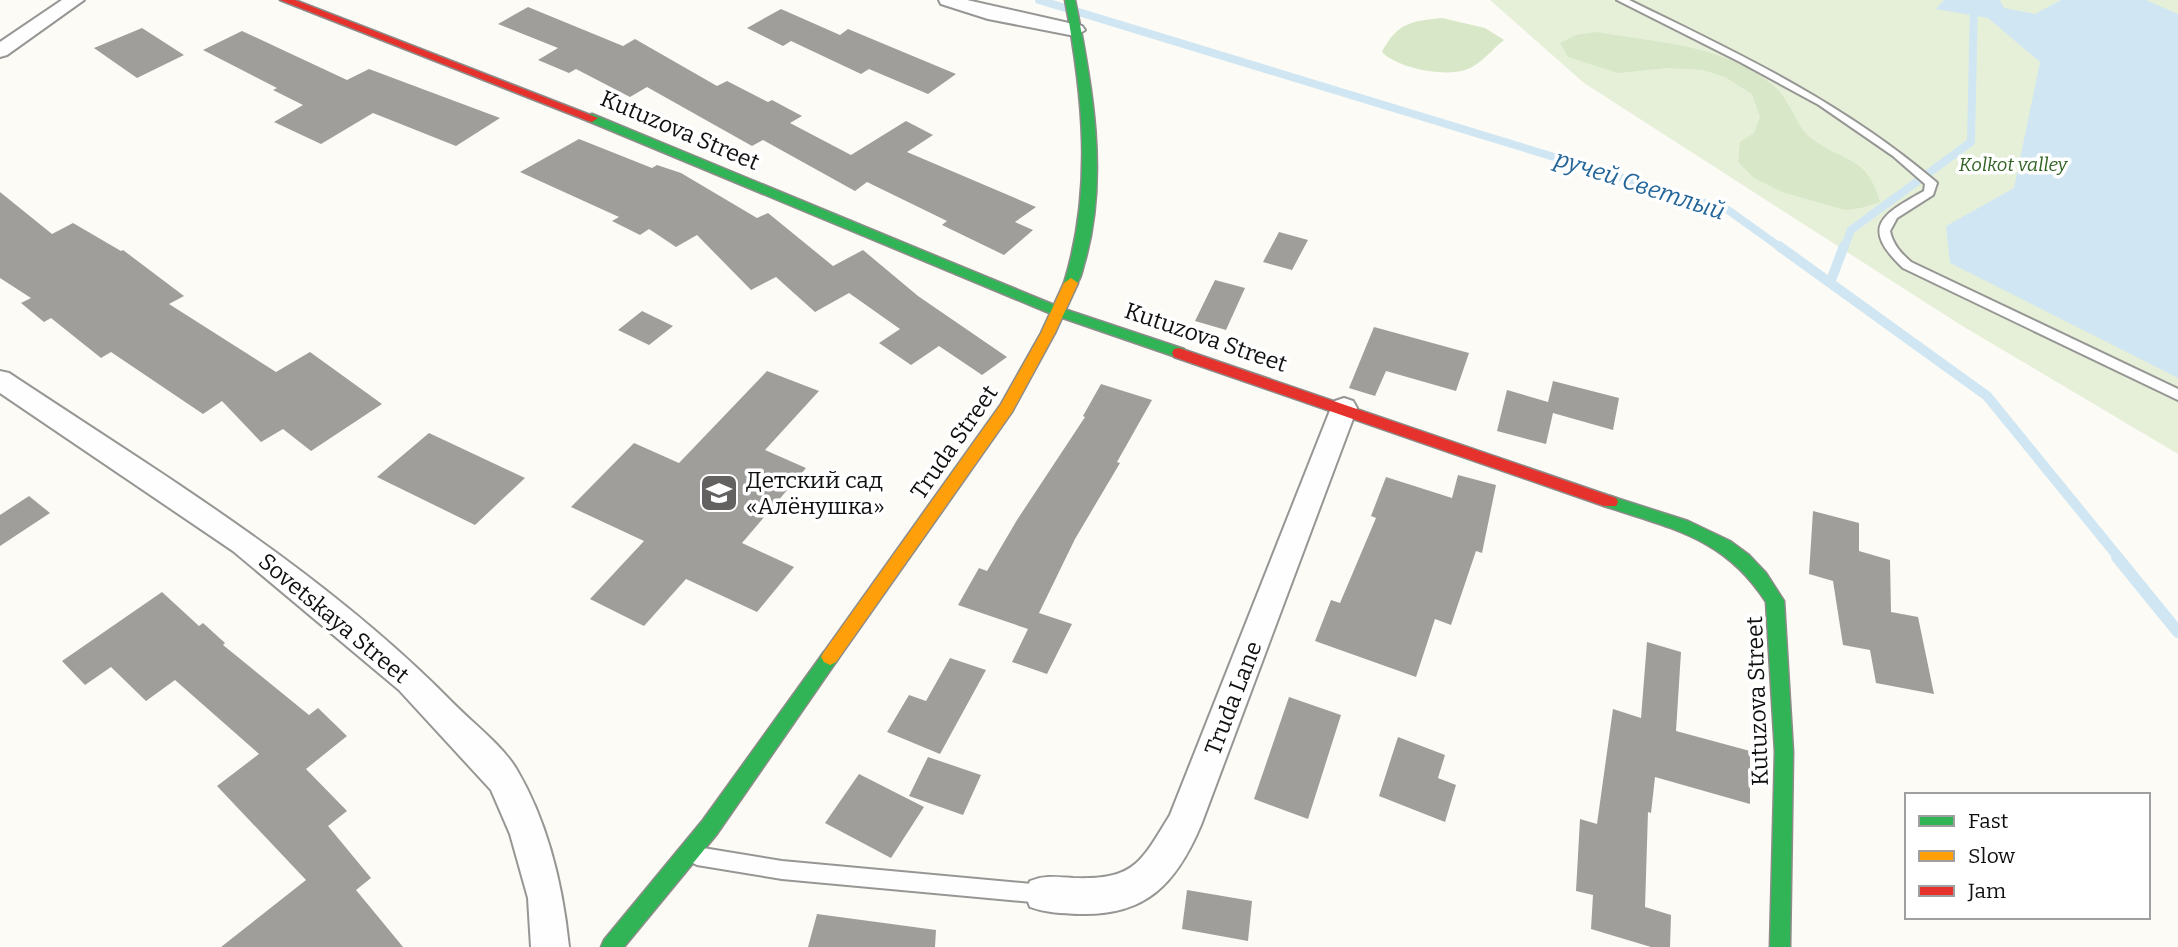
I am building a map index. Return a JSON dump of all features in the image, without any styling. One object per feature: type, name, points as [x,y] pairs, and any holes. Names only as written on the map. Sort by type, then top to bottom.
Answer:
[{"type":"street","points":[[0,51],[75,0]]},
{"type":"street","name":"Kutuzova Street","points":[[285,0],[535,95],[1059,312],[1690,528],[1727,545],[1743,557],[1763,579],[1775,601],[1780,641],[1784,752],[1780,947]]},
{"type":"street","points":[[948,0],[988,13],[1072,12]]},
{"type":"street","name":"Truda Street","points":[[611,947],[710,827],[1007,408],[1059,312],[1081,253],[1087,210],[1085,116],[1072,12]]},
{"type":"street","name":"Sovetskaya Street","points":[[0,380],[243,543],[410,680],[504,780],[527,834],[547,898],[550,947]]},
{"type":"street","name":"Truda Lane","points":[[1043,894],[1106,898],[1142,886],[1165,858],[1184,825],[1344,408]]},
{"type":"lane","points":[[1622,0],[1801,90],[1907,161],[1923,175],[1931,183],[1929,193],[1891,214],[1883,232],[1888,249],[1907,265],[2178,396]]},
{"type":"lane","points":[[687,855],[782,870],[1043,894]]},
{"type":"green space","name":"Kolkot valley","points":[[1490,0],[2178,0],[2178,454],[1959,324],[1584,83]]},
{"type":"green space","points":[[1442,18],[1485,28],[1504,40],[1476,64],[1456,72],[1433,72],[1409,67],[1382,52],[1393,35],[1406,25]]},
{"type":"green space","points":[[1597,32],[1690,48],[1735,62],[1756,73],[1781,93],[1806,134],[1862,168],[1875,187],[1880,202],[1845,210],[1782,192],[1754,178],[1738,162],[1740,142],[1754,133],[1760,117],[1752,94],[1725,77],[1703,70],[1667,68],[1618,73],[1568,57],[1560,43],[1576,35]]},
{"type":"water","points":[[1944,0],[2000,0],[2004,8],[2035,14],[2061,0],[2146,0],[2178,14],[2178,378],[1950,263],[1946,226],[2014,188],[2040,62],[1988,18],[1936,9]]},
{"type":"building","points":[[528,7],[623,46],[635,39],[717,86],[727,81],[768,102],[772,100],[802,116],[790,123],[851,155],[906,121],[933,135],[907,152],[1036,207],[1015,222],[1033,230],[1004,255],[942,225],[947,221],[867,182],[855,191],[763,140],[752,146],[647,87],[630,97],[576,69],[569,73],[538,60],[558,48],[498,24]]},
{"type":"building","points":[[781,9],[840,35],[848,29],[956,74],[928,94],[869,69],[861,74],[791,41],[783,46],[747,28]]},
{"type":"building","points":[[142,28],[184,55],[137,78],[94,48]]},
{"type":"building","points":[[242,31],[347,80],[369,69],[500,118],[456,146],[373,113],[321,144],[274,122],[303,105],[273,90],[277,88],[203,50]]},
{"type":"building","points":[[579,139],[652,168],[657,165],[681,173],[757,218],[768,213],[833,266],[863,250],[918,296],[1007,357],[982,375],[939,346],[911,365],[879,343],[900,329],[849,293],[815,312],[776,277],[751,290],[697,235],[676,247],[649,229],[640,235],[612,221],[619,217],[520,172]]},
{"type":"building","points":[[0,192],[52,234],[73,223],[123,250],[184,296],[169,304],[276,372],[310,352],[382,404],[311,451],[283,429],[261,442],[222,401],[203,414],[111,352],[101,358],[51,318],[44,322],[21,303],[31,298],[0,278]]},
{"type":"building","points":[[1279,232],[1308,240],[1292,270],[1263,262]]},
{"type":"building","points":[[1215,280],[1245,288],[1226,330],[1195,321]]},
{"type":"building","points":[[642,311],[673,326],[649,345],[618,330]]},
{"type":"building","points":[[1374,327],[1469,353],[1456,391],[1386,371],[1375,396],[1349,388]]},
{"type":"building","points":[[767,371],[819,391],[765,450],[806,468],[742,543],[794,567],[757,612],[686,579],[644,626],[590,599],[644,541],[571,507],[634,443],[679,463]]},
{"type":"building","points":[[1553,381],[1619,398],[1613,430],[1553,413],[1546,444],[1497,431],[1507,390],[1548,402]]},
{"type":"building","points":[[1101,384],[1152,400],[1117,462],[1120,463],[1075,539],[1039,613],[1072,624],[1047,674],[1012,662],[1028,629],[958,605],[979,568],[987,571],[1085,417],[1083,416]]},
{"type":"building","points":[[429,433],[525,478],[475,525],[377,477]]},
{"type":"building","points":[[1458,475],[1496,485],[1482,553],[1476,551],[1451,625],[1435,619],[1416,677],[1315,641],[1331,600],[1340,603],[1376,518],[1371,516],[1386,477],[1452,498]]},
{"type":"building","points":[[29,496],[50,513],[0,546],[0,515]]},
{"type":"building","points":[[1813,511],[1859,523],[1859,551],[1890,560],[1891,612],[1918,617],[1934,694],[1876,683],[1870,650],[1843,645],[1833,581],[1809,574]]},
{"type":"building","points":[[162,592],[199,626],[203,623],[225,643],[223,645],[309,715],[318,708],[347,736],[306,769],[347,811],[328,826],[371,878],[356,890],[403,947],[221,947],[306,880],[217,786],[259,754],[175,680],[146,701],[111,667],[85,685],[62,661]]},
{"type":"building","points":[[1647,642],[1681,652],[1676,731],[1750,751],[1750,804],[1655,777],[1651,813],[1648,812],[1645,907],[1671,915],[1670,947],[1651,947],[1591,929],[1593,895],[1576,891],[1580,819],[1597,824],[1613,709],[1641,718]]},
{"type":"building","points":[[950,658],[986,670],[940,754],[887,732],[909,695],[926,701]]},
{"type":"building","points":[[1289,697],[1341,715],[1308,819],[1254,799]]},
{"type":"building","points":[[1398,737],[1445,755],[1438,778],[1456,785],[1445,822],[1379,796]]},
{"type":"building","points":[[928,757],[981,775],[963,815],[909,796]]},
{"type":"building","points":[[859,774],[924,807],[891,858],[825,823]]},
{"type":"building","points":[[1187,890],[1252,901],[1248,941],[1182,929]]},
{"type":"building","points":[[817,914],[936,930],[935,947],[808,947]]},
{"type":"waterway","name":"ручей Светлый","points":[[1039,0],[1728,210],[1781,248]]},
{"type":"waterway","points":[[1844,248],[1851,230],[1971,142],[1974,0]]},
{"type":"waterway","name":"ручей Светлый","points":[[1779,246],[1830,283]]},
{"type":"waterway","points":[[1830,283],[1844,246]]},
{"type":"waterway","name":"ручей Светлый","points":[[1830,283],[1987,396],[2119,558]]},
{"type":"waterway","name":"ручей Светлый","points":[[2117,557],[2178,632]]},
{"type":"traffic: fast","points":[[1070,0],[1087,105],[1089,143],[1087,216],[1081,251],[1071,283]]},
{"type":"traffic: fast","points":[[592,118],[1059,312],[1179,353]]},
{"type":"traffic: fast","points":[[1610,502],[1683,526],[1724,546],[1743,560],[1760,578],[1775,601],[1784,752],[1780,947]]},
{"type":"traffic: fast","points":[[611,947],[710,827],[830,657]]},
{"type":"traffic: slow","points":[[830,657],[1007,408],[1048,333],[1071,283]]},
{"type":"traffic: jam","points":[[285,0],[592,118]]},
{"type":"traffic: jam","points":[[1179,353],[1610,502]]},
{"type":"place","name":"Детский сад «Алёнушка»","points":[[719,493]]}]
